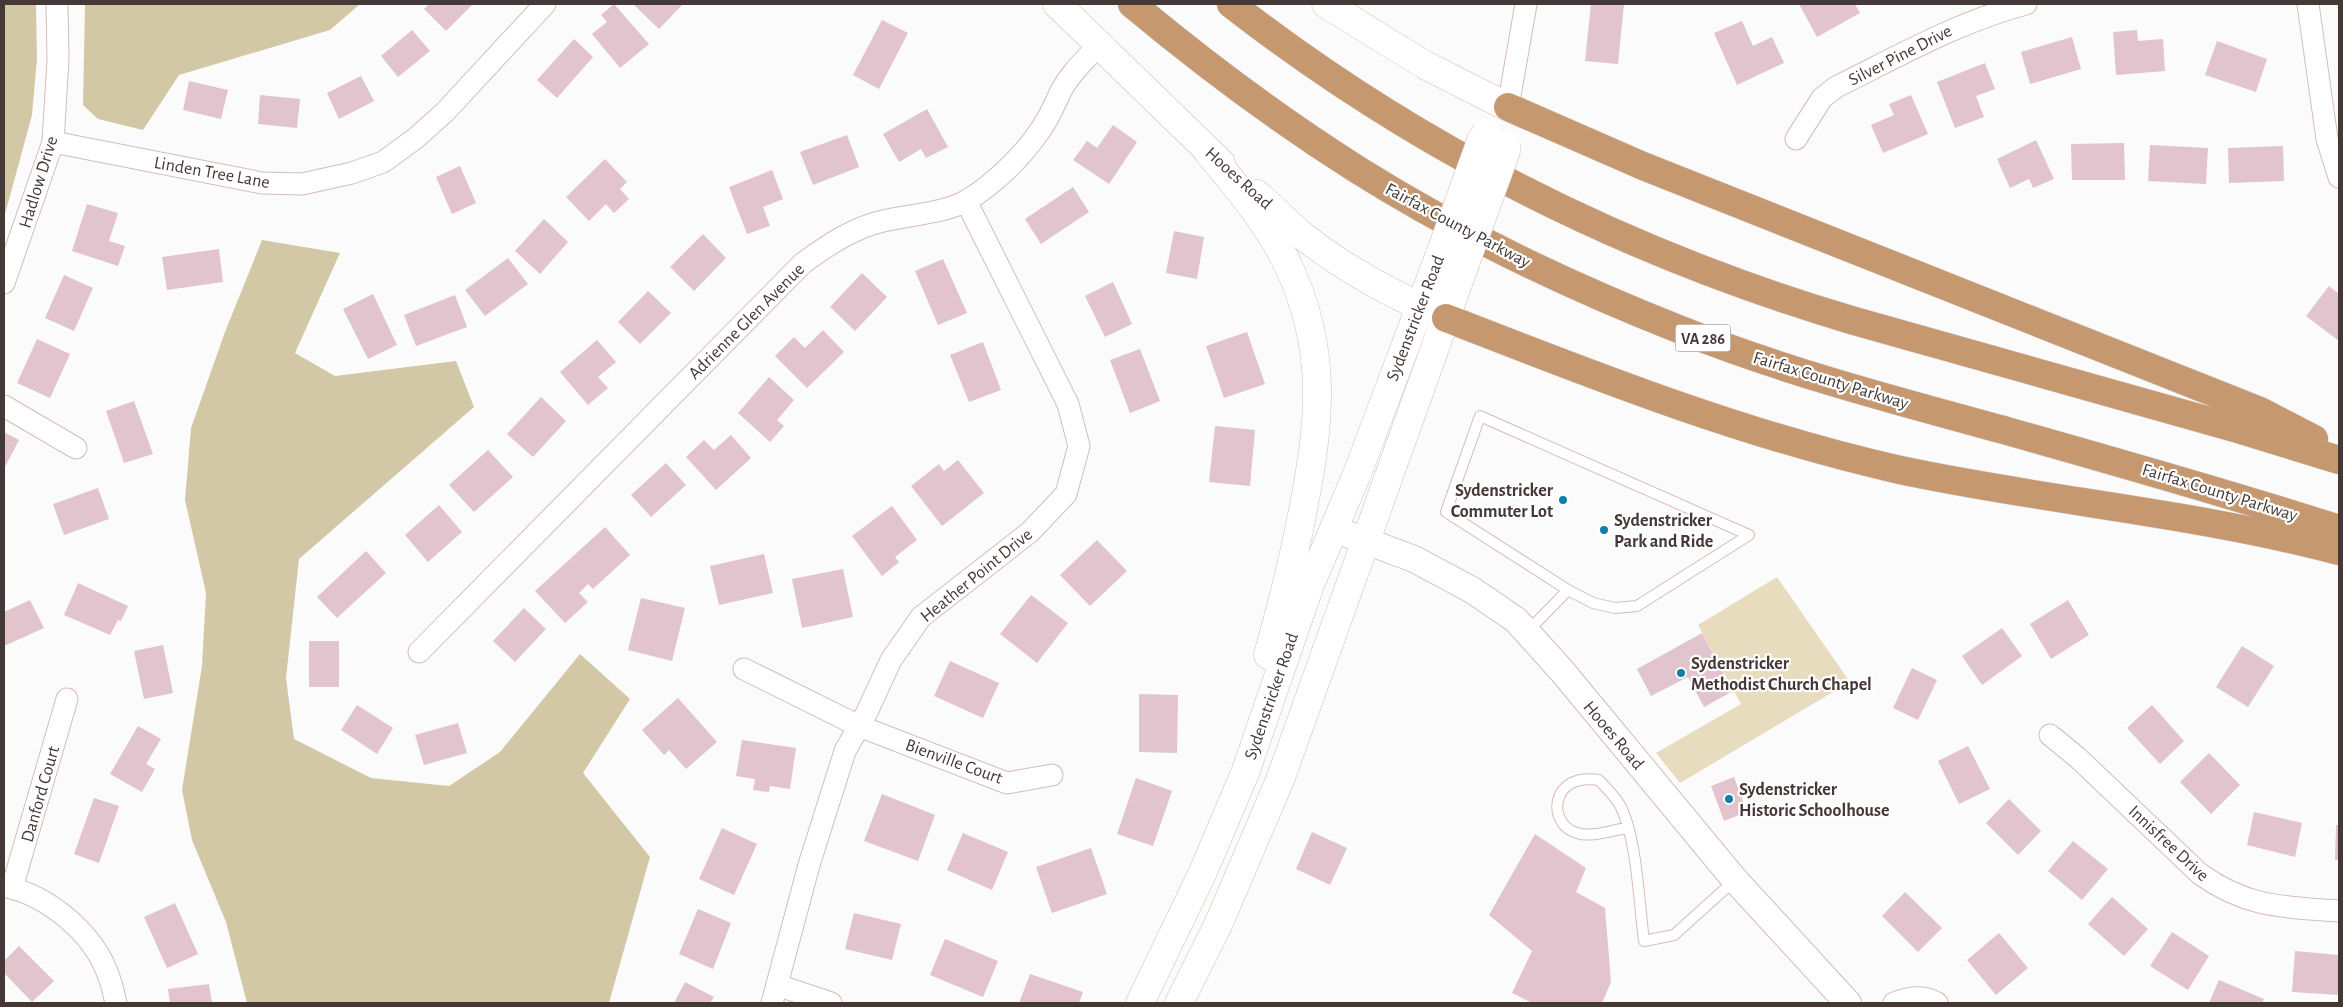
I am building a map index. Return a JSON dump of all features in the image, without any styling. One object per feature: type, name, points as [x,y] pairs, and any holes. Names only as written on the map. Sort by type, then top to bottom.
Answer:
[{"type":"highway","name":"Fairfax County Parkway","points":[[1132,4],[1241,89],[1359,171],[1490,245],[1578,287],[1683,331],[1845,386],[2211,489],[2339,529]]},
{"type":"highway","points":[[1231,4],[1336,80],[1440,146],[1558,207],[1681,262],[1762,292],[1842,318],[2238,429],[2339,460]]},
{"type":"highway","points":[[1508,107],[1643,166],[2260,411],[2339,453]]},
{"type":"highway","points":[[1446,318],[1644,394],[1775,437],[1834,453],[1957,482],[2220,526],[2339,552]]},
{"type":"main road","name":"Hooes Road","points":[[1057,4],[1208,152],[1321,250],[1358,274],[1446,318]]},
{"type":"main road","points":[[1326,4],[1424,65],[1508,107]]},
{"type":"main road","name":"Sydenstricker Road","points":[[1496,139],[1508,107]]},
{"type":"main road","name":"Sydenstricker Road","points":[[1140,1003],[1204,872],[1245,773],[1310,585],[1357,474],[1481,141],[1496,139]]},
{"type":"main road","name":"Sydenstricker Road","points":[[1179,1003],[1218,925],[1280,780],[1506,151],[1496,139]]},
{"type":"main road","points":[[1208,152],[1254,209],[1286,261],[1301,296],[1311,331],[1318,387],[1317,430],[1311,468],[1289,577],[1258,689],[1245,773]]},
{"type":"street","name":"Hadlow Drive","points":[[4,283],[53,142],[57,77],[57,4]]},
{"type":"street","name":"Linden Tree Lane","points":[[53,142],[262,183],[302,184],[352,173],[382,162],[416,138],[445,112],[545,4]]},
{"type":"street","points":[[1508,107],[1526,4]]},
{"type":"street","name":"Silver Pine Drive","points":[[1796,139],[1822,98],[1836,87],[1959,26],[1990,14],[2026,4]]},
{"type":"street","points":[[2308,4],[2327,139],[2339,177]]},
{"type":"street","name":"Adrienne Glen Avenue","points":[[419,652],[803,263],[832,242],[861,228],[882,221],[928,212],[966,201],[998,177],[1026,150],[1048,119],[1073,72],[1099,45]]},
{"type":"street","name":"Heather Point Drive","points":[[775,994],[809,865],[846,751],[891,660],[921,617],[1030,532],[1066,494],[1079,446],[1068,404],[966,201]]},
{"type":"street","points":[[4,406],[76,448]]},
{"type":"street","name":"Hooes Road","points":[[1334,529],[1414,559],[1472,590],[1505,611],[1528,631],[1735,880],[1848,1003]]},
{"type":"street","name":"Bienville Court","points":[[744,668],[859,726],[1007,783],[1052,775]]},
{"type":"street","name":"Danford Court","points":[[8,887],[68,699]]},
{"type":"street","name":"Innisfree Drive","points":[[2050,735],[2078,758],[2200,874],[2216,886],[2232,895],[2254,903],[2280,907],[2339,911]]},
{"type":"street","points":[[8,887],[55,909],[78,929],[101,959],[109,976],[116,1003]]},
{"type":"street","points":[[775,994],[831,1003]]},
{"type":"street","points":[[1894,1003],[1918,997],[1925,997],[1937,1003]]},
{"type":"lane","points":[[1480,416],[1750,535],[1637,606],[1608,607],[1593,603],[1568,590],[1446,512],[1480,416]]},
{"type":"lane","points":[[1528,631],[1568,590]]},
{"type":"lane","points":[[1627,828],[1585,835],[1575,833],[1566,827],[1559,815],[1557,801],[1561,790],[1574,781],[1585,778],[1599,780],[1621,807],[1627,828],[1633,850],[1644,941],[1674,935],[1735,880]]},
{"type":"shaded area","points":[[4,4],[36,4],[37,59],[32,115],[4,218]]},
{"type":"shaded area","points":[[85,4],[360,4],[330,30],[179,75],[143,130],[98,119],[83,105]]},
{"type":"shaded area","points":[[262,240],[340,253],[295,353],[335,376],[456,361],[474,407],[299,559],[286,678],[294,739],[371,778],[449,786],[500,752],[580,654],[630,699],[583,773],[650,857],[609,1003],[247,1003],[226,922],[192,840],[182,790],[202,666],[206,593],[185,500],[191,428],[225,332]]},
{"type":"shaded area","points":[[1777,577],[1850,682],[1680,783],[1656,753],[1741,704],[1698,625]]},
{"type":"building","points":[[429,4],[473,4],[446,31],[424,9]]},
{"type":"building","points":[[614,4],[649,44],[620,68],[592,34],[607,22],[601,15]]},
{"type":"building","points":[[633,4],[683,4],[659,29]]},
{"type":"building","points":[[1591,4],[1624,4],[1618,64],[1585,61]]},
{"type":"building","points":[[1799,4],[1855,4],[1860,13],[1817,37]]},
{"type":"building","points":[[882,20],[908,33],[879,89],[853,75]]},
{"type":"building","points":[[1742,21],[1753,46],[1772,37],[1784,63],[1737,85],[1714,33]]},
{"type":"building","points":[[412,30],[430,51],[398,77],[381,56]]},
{"type":"building","points":[[2137,30],[2138,41],[2163,39],[2165,71],[2116,75],[2113,32]]},
{"type":"building","points":[[2072,37],[2081,69],[2030,84],[2021,52]]},
{"type":"building","points":[[574,39],[593,57],[557,98],[537,80]]},
{"type":"building","points":[[2217,41],[2267,59],[2256,92],[2205,75]]},
{"type":"building","points":[[1985,63],[1995,89],[1976,96],[1984,117],[1955,128],[1937,82]]},
{"type":"building","points":[[361,76],[374,101],[339,119],[327,93]]},
{"type":"building","points":[[189,81],[228,90],[221,119],[183,110]]},
{"type":"building","points":[[260,95],[300,99],[297,128],[258,124]]},
{"type":"building","points":[[1911,95],[1928,134],[1883,153],[1871,125],[1894,115],[1889,104]]},
{"type":"building","points":[[927,109],[948,147],[926,158],[921,149],[899,162],[883,134]]},
{"type":"building","points":[[1113,125],[1137,142],[1109,184],[1073,160],[1087,141],[1097,148]]},
{"type":"building","points":[[847,135],[859,167],[813,185],[800,152]]},
{"type":"building","points":[[2036,140],[2054,179],[2033,188],[2029,179],[2010,188],[1997,159]]},
{"type":"building","points":[[2124,143],[2125,180],[2072,180],[2071,144]]},
{"type":"building","points":[[2150,145],[2208,148],[2206,184],[2148,181]]},
{"type":"building","points":[[2283,146],[2284,181],[2229,183],[2228,148]]},
{"type":"building","points":[[605,159],[627,182],[620,189],[629,199],[614,213],[606,204],[589,221],[566,197]]},
{"type":"building","points":[[460,166],[476,203],[452,214],[436,177]]},
{"type":"building","points":[[772,170],[783,199],[763,207],[770,226],[747,234],[729,187]]},
{"type":"building","points":[[1073,187],[1089,212],[1041,244],[1025,219]]},
{"type":"building","points":[[87,204],[118,213],[109,241],[125,246],[118,266],[72,251]]},
{"type":"building","points":[[544,219],[568,242],[540,274],[515,251]]},
{"type":"building","points":[[1174,231],[1204,237],[1197,279],[1166,273]]},
{"type":"building","points":[[703,234],[726,258],[694,291],[670,267]]},
{"type":"building","points":[[219,249],[223,282],[167,290],[162,257]]},
{"type":"building","points":[[508,258],[528,284],[485,316],[465,290]]},
{"type":"building","points":[[943,259],[967,313],[938,325],[915,271]]},
{"type":"building","points":[[862,273],[887,297],[855,331],[830,307]]},
{"type":"building","points":[[64,275],[93,288],[74,331],[45,318]]},
{"type":"building","points":[[1113,282],[1132,324],[1105,337],[1085,296]]},
{"type":"building","points":[[2329,286],[2339,294],[2339,341],[2306,316]]},
{"type":"building","points":[[648,291],[671,313],[640,344],[618,322]]},
{"type":"building","points":[[373,294],[397,345],[368,359],[343,309]]},
{"type":"building","points":[[455,295],[467,327],[416,346],[404,315]]},
{"type":"building","points":[[823,330],[844,352],[807,388],[775,356],[794,337],[805,348]]},
{"type":"building","points":[[1247,332],[1265,384],[1224,398],[1206,346]]},
{"type":"building","points":[[37,339],[70,354],[50,398],[17,383]]},
{"type":"building","points":[[597,340],[616,362],[598,377],[608,388],[588,405],[560,372]]},
{"type":"building","points":[[983,342],[1001,390],[969,402],[950,355]]},
{"type":"building","points":[[1140,349],[1160,401],[1130,413],[1110,360]]},
{"type":"building","points":[[769,377],[794,400],[777,420],[784,426],[770,442],[738,413]]},
{"type":"building","points":[[541,397],[566,421],[533,457],[507,434]]},
{"type":"building","points":[[134,401],[153,454],[124,463],[106,411]]},
{"type":"building","points":[[1215,426],[1255,430],[1250,486],[1209,482]]},
{"type":"building","points":[[4,432],[19,440],[4,469]]},
{"type":"building","points":[[731,435],[751,458],[716,490],[686,457],[704,440],[714,450]]},
{"type":"building","points":[[488,450],[513,477],[474,512],[449,485]]},
{"type":"building","points":[[958,460],[984,493],[942,526],[911,486],[939,464],[944,471]]},
{"type":"building","points":[[666,463],[686,485],[651,517],[631,495]]},
{"type":"building","points":[[98,488],[109,519],[64,535],[53,504]]},
{"type":"building","points":[[439,505],[462,532],[428,562],[405,535]]},
{"type":"building","points":[[892,506],[917,540],[895,557],[899,562],[882,576],[852,536]]},
{"type":"building","points":[[605,527],[630,555],[593,589],[588,584],[579,593],[588,602],[565,623],[535,591]]},
{"type":"building","points":[[1097,540],[1127,571],[1090,606],[1060,575]]},
{"type":"building","points":[[366,551],[386,573],[337,618],[317,597]]},
{"type":"building","points":[[764,554],[773,593],[719,605],[710,566]]},
{"type":"building","points":[[843,569],[853,617],[802,628],[792,579]]},
{"type":"building","points":[[78,583],[128,606],[121,621],[118,620],[110,635],[64,615]]},
{"type":"building","points":[[1031,595],[1068,623],[1037,663],[1000,634]]},
{"type":"building","points":[[641,598],[685,608],[672,661],[628,650]]},
{"type":"building","points":[[30,600],[44,628],[4,646],[4,612]]},
{"type":"building","points":[[2068,600],[2089,635],[2051,659],[2030,624]]},
{"type":"building","points":[[524,608],[546,629],[515,662],[493,641]]},
{"type":"building","points":[[2002,628],[2022,656],[1982,685],[1962,656]]},
{"type":"building","name":"Sydenstricker Methodist Church Chapel","points":[[1702,633],[1733,691],[1704,707],[1688,677],[1651,696],[1637,669]]},
{"type":"building","points":[[309,641],[339,641],[339,687],[309,687]]},
{"type":"building","points":[[163,645],[173,693],[144,699],[134,651]]},
{"type":"building","points":[[2242,646],[2274,666],[2248,707],[2216,687]]},
{"type":"building","points":[[950,661],[999,683],[983,718],[934,696]]},
{"type":"building","points":[[1912,668],[1937,680],[1918,720],[1893,708]]},
{"type":"building","points":[[1139,694],[1178,695],[1177,753],[1139,752]]},
{"type":"building","points":[[678,698],[717,742],[686,769],[669,750],[664,755],[642,730]]},
{"type":"building","points":[[357,705],[393,728],[377,754],[341,730]]},
{"type":"building","points":[[2152,705],[2184,741],[2160,764],[2127,728]]},
{"type":"building","points":[[458,723],[467,753],[424,765],[415,735]]},
{"type":"building","points":[[138,726],[161,739],[146,764],[155,769],[142,792],[110,774]]},
{"type":"building","points":[[742,740],[796,748],[790,789],[770,786],[769,792],[753,790],[755,779],[736,776]]},
{"type":"building","points":[[1968,746],[1990,789],[1959,804],[1938,761]]},
{"type":"building","points":[[2209,753],[2240,785],[2211,814],[2180,782]]},
{"type":"building","name":"Sydenstricker Historic Schoolhouse","points":[[1734,777],[1747,812],[1724,821],[1711,786]]},
{"type":"building","points":[[1136,778],[1172,791],[1153,846],[1117,834]]},
{"type":"building","points":[[882,794],[935,815],[918,861],[864,841]]},
{"type":"building","points":[[94,798],[119,806],[99,863],[74,854]]},
{"type":"building","points":[[2009,799],[2041,831],[2018,855],[1986,823]]},
{"type":"building","points":[[2254,812],[2302,823],[2295,857],[2247,845]]},
{"type":"building","points":[[2336,825],[2339,825],[2339,860],[2335,860]]},
{"type":"building","points":[[722,828],[757,844],[734,895],[699,879]]},
{"type":"building","points":[[1312,832],[1347,848],[1330,885],[1296,869]]},
{"type":"building","points":[[963,833],[1008,852],[992,890],[947,870]]},
{"type":"building","points":[[1535,834],[1586,868],[1576,892],[1605,908],[1611,982],[1602,1003],[1532,1003],[1512,993],[1532,951],[1489,915]]},
{"type":"building","points":[[2073,841],[2108,869],[2082,900],[2048,871]]},
{"type":"building","points":[[1091,848],[1107,894],[1052,913],[1036,867]]},
{"type":"building","points":[[1905,892],[1942,928],[1918,952],[1882,916]]},
{"type":"building","points":[[2112,897],[2148,929],[2124,956],[2088,924]]},
{"type":"building","points":[[175,903],[198,954],[167,968],[144,917]]},
{"type":"building","points":[[698,909],[731,923],[713,969],[679,954]]},
{"type":"building","points":[[854,913],[901,924],[892,960],[845,949]]},
{"type":"building","points":[[2172,932],[2209,956],[2188,990],[2150,966]]},
{"type":"building","points":[[1999,933],[2028,968],[1996,995],[1967,960]]},
{"type":"building","points":[[945,939],[998,961],[983,997],[930,975]]},
{"type":"building","points":[[19,946],[54,981],[32,1002],[4,973],[4,961]]},
{"type":"building","points":[[2295,951],[2339,955],[2339,995],[2292,992]]},
{"type":"building","points":[[1030,974],[1083,992],[1079,1003],[1019,1003]]},
{"type":"building","points":[[2219,980],[2264,999],[2262,1003],[2209,1003]]},
{"type":"building","points":[[685,982],[714,997],[710,1003],[674,1003]]},
{"type":"building","points":[[209,984],[212,1003],[170,1003],[168,989]]},
{"type":"place","name":"Sydenstricker Commuter Lot","points":[[1563,500]]},
{"type":"place","name":"Sydenstricker Park and Ride","points":[[1604,530]]},
{"type":"place","name":"Sydenstricker Methodist Church Chapel","points":[[1681,673]]},
{"type":"place","name":"Sydenstricker Historic Schoolhouse","points":[[1729,799]]}]
